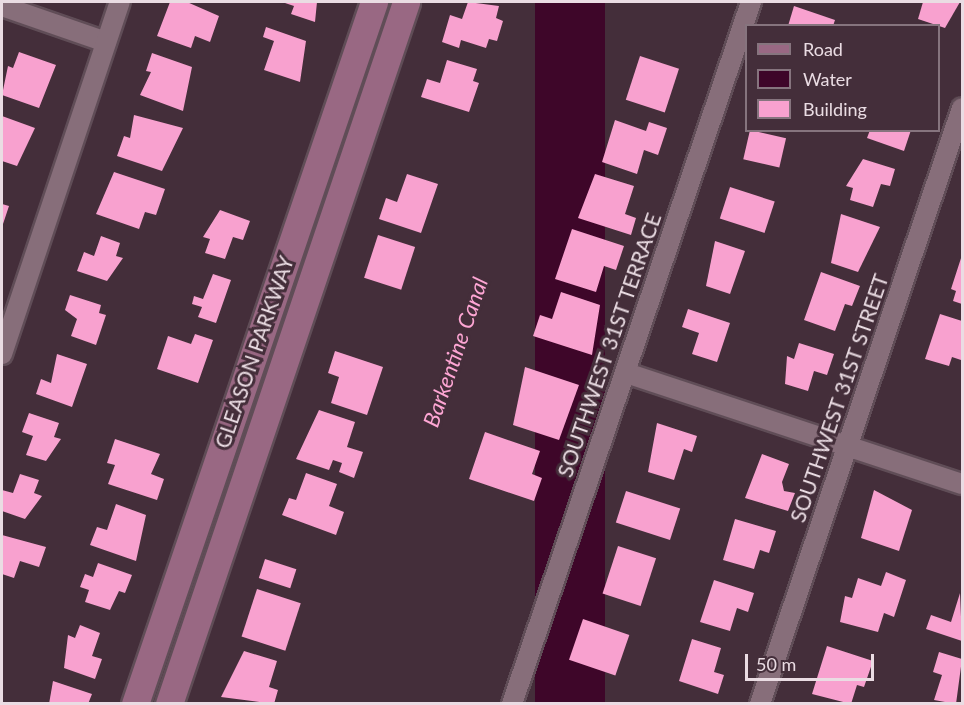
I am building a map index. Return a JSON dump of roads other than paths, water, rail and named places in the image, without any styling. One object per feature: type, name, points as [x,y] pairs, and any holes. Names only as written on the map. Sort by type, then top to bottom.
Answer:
[{"type":"main road","name":"GLEASON PARKWAY","points":[[135,704],[374,2]]},
{"type":"main road","name":"GLEASON PARKWAY","points":[[169,704],[406,2]]},
{"type":"street","points":[[2,354],[120,2]]},
{"type":"street","name":"SOUTHWEST 31ST TERRACE","points":[[512,704],[751,2]]},
{"type":"street","points":[[2,6],[106,42]]},
{"type":"street","name":"SOUTHWEST 31ST STREET","points":[[760,704],[963,108]]},
{"type":"street","points":[[626,373],[963,484]]},
{"type":"water","points":[[535,2],[605,2],[605,704],[535,704]]},
{"type":"water label","name":"Barkentine Canal","points":[[455,352]]}]
